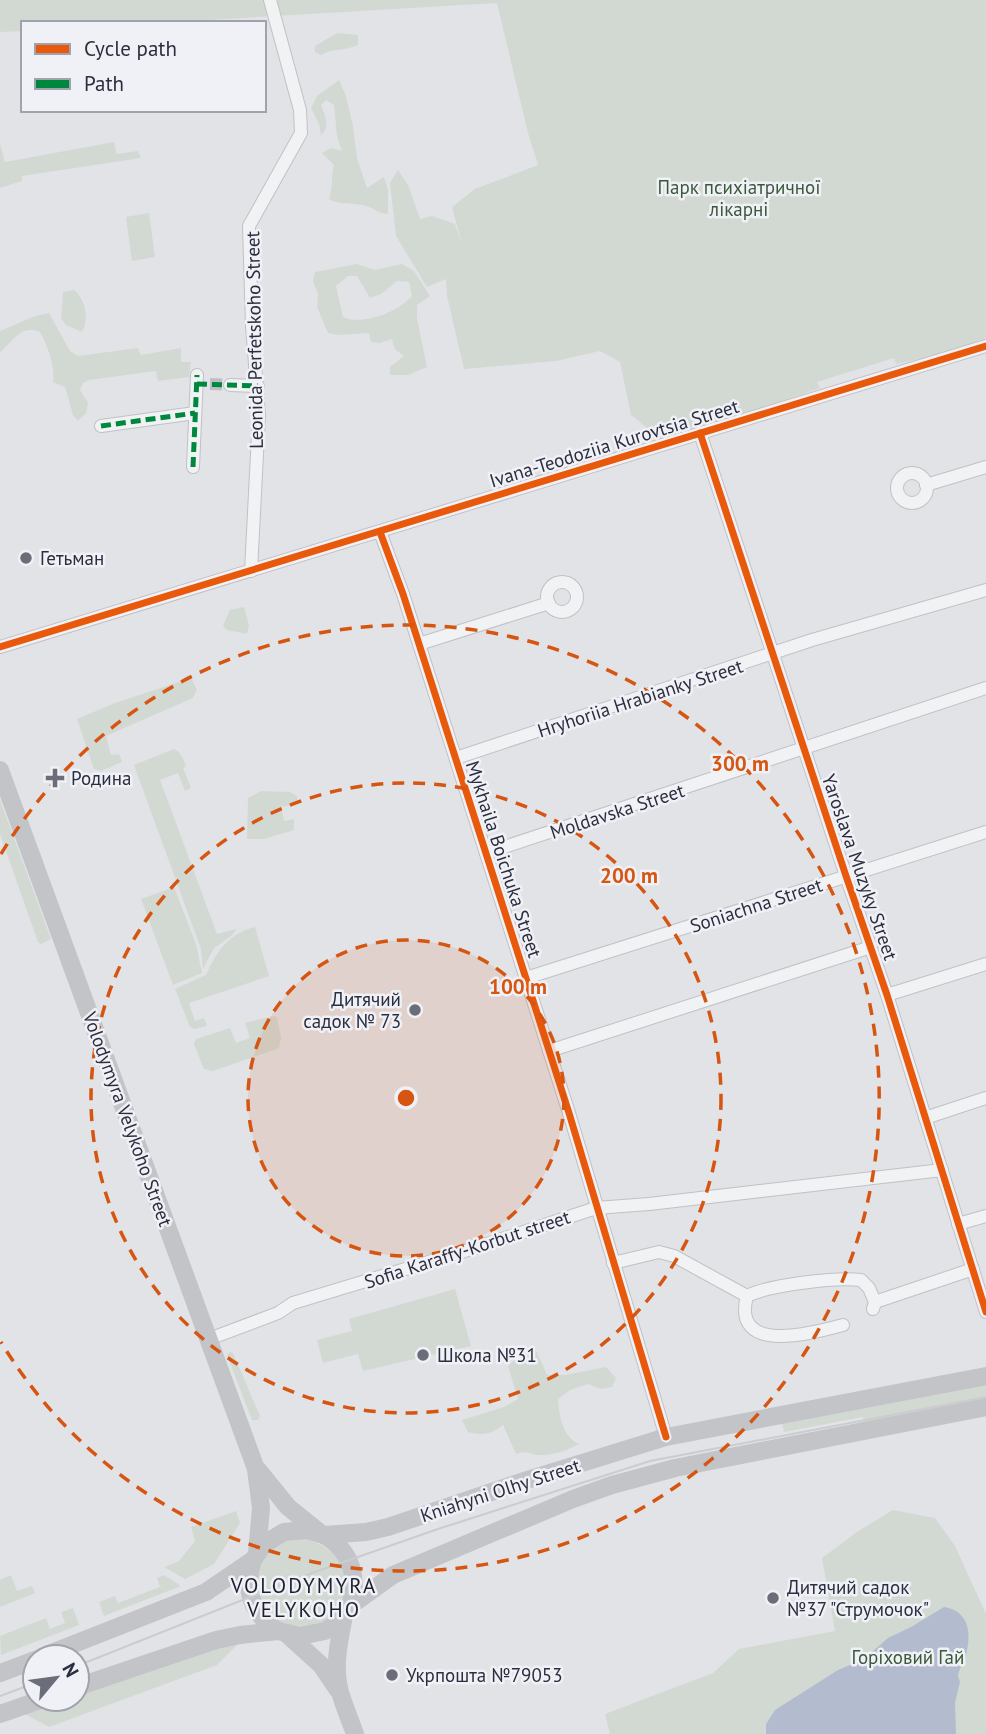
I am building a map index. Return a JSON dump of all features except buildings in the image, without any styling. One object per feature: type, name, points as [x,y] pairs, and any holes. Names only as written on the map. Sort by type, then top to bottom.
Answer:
[{"type":"main road","name":"Volodymyra Velykoho Street","points":[[0,770],[256,1469],[261,1508],[255,1557],[249,1573],[251,1601],[266,1623],[283,1633],[321,1665],[340,1693],[355,1734]]},
{"type":"main road","name":"Kniahyni Olhy Street","points":[[77,1643],[206,1592],[255,1557],[274,1537],[284,1532],[366,1532],[666,1437],[986,1376]]},
{"type":"main road","name":"Kniahyni Olhy Street","points":[[91,1683],[216,1640],[240,1635],[313,1635],[335,1624],[383,1581],[407,1568],[612,1485],[675,1468],[986,1407]]},
{"type":"main road","name":"Volodymyra Velykoho Street","points":[[256,1469],[288,1507],[341,1547],[352,1566],[354,1579],[337,1662],[340,1693]]},
{"type":"main road","points":[[0,1673],[21,1665]]},
{"type":"main road","points":[[0,1714],[21,1707]]},
{"type":"street","name":"Leonida Perfetskoho Street","points":[[251,571],[259,415],[252,326],[249,226],[301,133],[300,110],[271,3]]},
{"type":"street","name":"Ivana-Teodoziia Kurovtsia Street","points":[[0,647],[986,346]]},
{"type":"street","points":[[193,467],[195,413],[201,381]]},
{"type":"street","points":[[230,385],[258,386]]},
{"type":"street","points":[[101,426],[195,413]]},
{"type":"street","name":"Yaroslava Muzyky Street","points":[[699,433],[887,995],[986,1312]]},
{"type":"street","points":[[926,485],[986,467]]},
{"type":"street","name":"Mykhaila Boichuka Street","points":[[380,532],[419,644],[526,978],[666,1437]]},
{"type":"street","name":"Hryhoriia Hrabianky Street","points":[[456,758],[813,640],[986,590]]},
{"type":"street","points":[[419,644],[549,603]]},
{"type":"street","name":"Moldavska Street","points":[[486,853],[986,688]]},
{"type":"street","name":"Soniachna Street","points":[[526,978],[986,832]]},
{"type":"street","points":[[549,1051],[871,947]]},
{"type":"street","points":[[887,995],[986,964]]},
{"type":"street","points":[[925,1118],[986,1098]]},
{"type":"street","name":"Sofia Karaffy-Korbut street","points":[[209,1339],[278,1313],[293,1303],[596,1208],[649,1205],[942,1170]]},
{"type":"street","points":[[958,1224],[986,1216]]},
{"type":"street","points":[[613,1263],[659,1252],[674,1255],[747,1296]]},
{"type":"street","points":[[843,1325],[779,1337],[758,1332],[748,1322],[744,1304],[747,1296],[759,1289],[861,1280],[869,1288],[874,1306],[972,1269]]},
{"type":"green space","name":"Парк психіатричної лікарні","points":[[0,0],[986,0],[986,338],[935,356],[896,364],[894,358],[817,382],[820,388],[730,419],[659,435],[631,415],[620,362],[600,351],[556,361],[464,369],[447,296],[446,279],[427,287],[396,236],[390,183],[398,170],[408,185],[420,219],[432,216],[455,224],[462,244],[452,207],[475,189],[538,165],[497,3],[192,21],[21,21],[21,31],[0,32]]},
{"type":"green space","points":[[337,33],[358,35],[358,45],[321,55],[315,52],[315,46]]},
{"type":"green space","points":[[339,80],[346,96],[357,158],[367,188],[384,177],[388,189],[388,214],[366,206],[329,199],[334,165],[322,153],[331,148],[342,151],[337,136],[334,105],[326,100],[321,105],[326,128],[321,135],[311,108],[317,96]]},
{"type":"green space","points":[[114,142],[117,154],[138,151],[141,158],[22,176],[22,181],[0,188],[0,143],[5,162]]},
{"type":"green space","points":[[149,213],[155,257],[132,261],[126,217]]},
{"type":"green space","points":[[357,264],[375,270],[402,264],[414,271],[430,296],[417,305],[427,367],[408,375],[390,375],[390,367],[404,356],[395,349],[392,339],[380,343],[371,342],[369,333],[328,333],[317,307],[318,294],[313,281],[315,272]],"holes":[[[348,276],[357,276],[370,298],[381,294],[397,281],[409,282],[412,296],[380,316],[360,320],[343,317],[336,286]]]},
{"type":"green space","points":[[74,290],[85,310],[82,332],[66,325],[61,318],[63,292]]},
{"type":"green space","points":[[49,313],[70,351],[78,356],[138,348],[141,355],[181,348],[181,362],[191,362],[189,377],[158,381],[156,371],[89,380],[83,383],[80,390],[88,403],[86,413],[78,421],[73,415],[65,387],[53,382],[50,356],[40,332],[22,332],[0,352],[0,331]]},
{"type":"green space","points":[[244,607],[249,625],[247,634],[227,630],[223,626],[230,610]]},
{"type":"green space","points":[[191,678],[197,690],[193,698],[106,736],[111,755],[119,754],[122,762],[101,771],[94,769],[77,719],[115,703]]},
{"type":"green space","points":[[174,749],[183,759],[186,767],[183,768],[191,788],[185,791],[178,773],[160,780],[217,934],[237,929],[214,948],[203,969],[201,949],[134,765]]},
{"type":"green space","points":[[261,791],[290,792],[297,796],[298,804],[281,807],[284,821],[294,819],[294,830],[264,839],[247,839],[248,798]]},
{"type":"green space","points":[[0,800],[51,939],[41,944],[38,942],[0,834]]},
{"type":"green space","points":[[174,887],[196,944],[202,973],[173,985],[141,899]]},
{"type":"green space","points":[[255,927],[269,976],[189,1003],[195,1021],[204,1018],[207,1026],[194,1029],[190,1027],[175,989],[206,975],[224,945],[238,934]]},
{"type":"green space","points":[[277,1017],[281,1038],[279,1048],[213,1071],[204,1069],[194,1044],[196,1039],[230,1028],[236,1043],[250,1038],[245,1023]]},
{"type":"green space","points":[[455,1289],[471,1346],[363,1371],[358,1354],[323,1363],[317,1340],[352,1331],[349,1319]]},
{"type":"green space","points":[[536,1350],[547,1375],[565,1375],[606,1367],[616,1378],[612,1387],[601,1389],[588,1384],[570,1390],[558,1399],[566,1431],[579,1444],[549,1455],[526,1452],[516,1454],[503,1425],[487,1433],[468,1432],[462,1420],[504,1407],[518,1399],[508,1366],[521,1354]]},
{"type":"green space","points":[[233,1353],[260,1416],[258,1420],[252,1420],[227,1355]]},
{"type":"green space","points":[[986,1384],[986,1402],[865,1426],[863,1417],[784,1432],[782,1422]]},
{"type":"green space","name":"Горіховий Гай","points":[[893,1510],[935,1518],[955,1546],[986,1614],[986,1734],[610,1734],[605,1714],[713,1673],[739,1649],[835,1631],[822,1558]]},
{"type":"green space","points":[[236,1511],[240,1523],[214,1564],[185,1579],[164,1567],[179,1561],[195,1541],[191,1527]]},
{"type":"green space","points":[[293,1538],[312,1541],[328,1549],[339,1560],[345,1574],[346,1589],[342,1604],[332,1617],[312,1629],[283,1628],[254,1595],[262,1558],[273,1547]]},
{"type":"green space","points":[[11,1575],[17,1591],[32,1586],[35,1593],[0,1607],[0,1580]]},
{"type":"green space","points":[[164,1575],[181,1586],[104,1616],[99,1602],[115,1596],[118,1603],[160,1587],[157,1578]]},
{"type":"green space","points":[[73,1608],[79,1625],[32,1643],[21,1643],[21,1647],[1,1655],[0,1636],[46,1618],[50,1629],[65,1623],[61,1612]]},
{"type":"green space","points":[[238,1644],[217,1665],[91,1712],[91,1690],[213,1649]]},
{"type":"green space","points":[[23,1713],[87,1713],[49,1727]]},
{"type":"water","points":[[944,1607],[952,1609],[964,1618],[969,1639],[958,1676],[960,1682],[955,1703],[956,1734],[766,1734],[766,1724],[775,1710],[838,1670],[864,1659],[888,1638]]},
{"type":"tunnel","points":[[210,384],[230,385]]},
{"type":"tram line","points":[[91,1660],[295,1579],[438,1529],[650,1461],[986,1397]]},
{"type":"tram line","points":[[0,1696],[21,1688]]},
{"type":"marked path","points":[[193,467],[197,375]]},
{"type":"marked path","points":[[197,384],[258,386]]},
{"type":"marked path","points":[[101,426],[195,413]]},
{"type":"cycle path","points":[[0,647],[986,346]]},
{"type":"cycle path","points":[[700,433],[887,995],[986,1312]]},
{"type":"cycle path","points":[[380,532],[403,594],[569,1113],[666,1437]]},
{"type":"place","name":"Гетьман","points":[[26,558]]},
{"type":"place","name":"Родина","points":[[55,778]]},
{"type":"place","name":"Дитячий садок № 73","points":[[415,1010]]},
{"type":"place","name":"Школа №31","points":[[423,1355]]},
{"type":"place","name":"Дитячий садок №37 \"Струмочок\"","points":[[773,1598]]},
{"type":"place","name":"Укрпошта №79053","points":[[392,1675]]},
{"type":"district","name":"VOLODYMYRA VELYKOHO","points":[[304,1597]]}]
